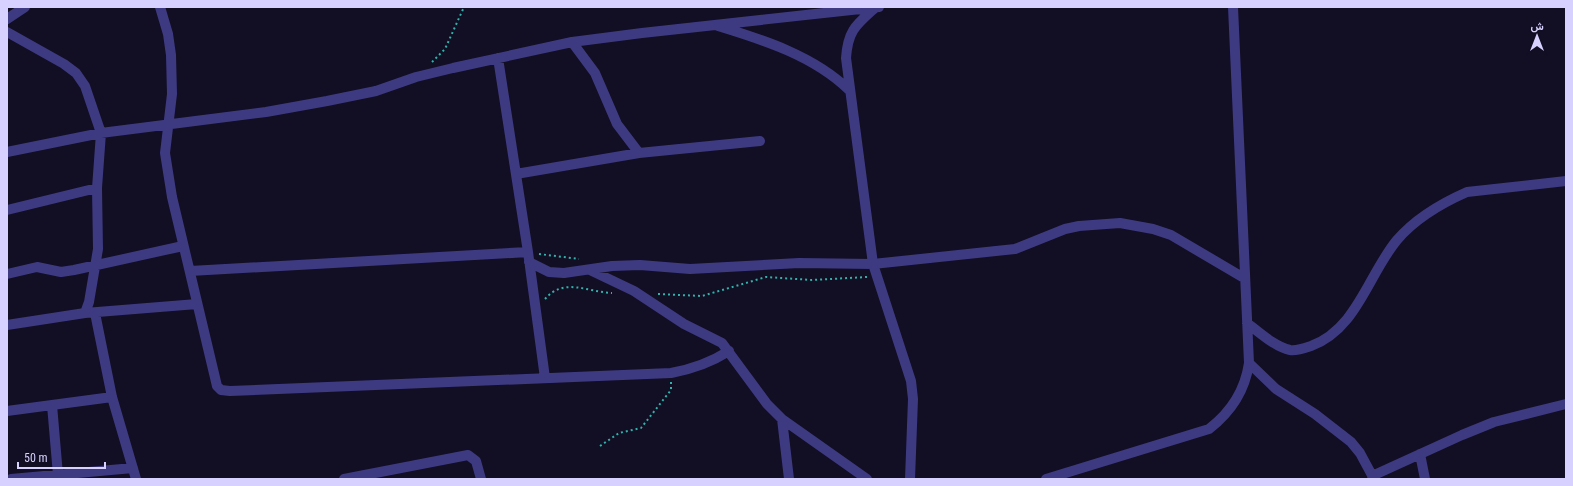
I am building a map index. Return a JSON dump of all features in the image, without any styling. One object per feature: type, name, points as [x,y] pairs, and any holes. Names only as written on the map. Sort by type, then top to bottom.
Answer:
[{"type":"street","points":[[7,19],[25,7]]},
{"type":"street","points":[[160,7],[168,34],[171,55],[172,94],[165,153],[183,246],[217,386],[221,390],[230,391],[671,373],[691,369],[712,362],[729,351]]},
{"type":"street","points":[[7,152],[101,133],[168,123],[266,112],[327,101],[376,91],[416,77],[572,42],[879,7]]},
{"type":"street","points":[[1046,479],[1209,430],[1234,405],[1243,388],[1249,363],[1233,7]]},
{"type":"street","points":[[876,8],[853,28],[846,58],[873,264],[911,381],[914,399],[910,479]]},
{"type":"street","points":[[712,25],[748,36],[812,63],[828,72],[849,90]]},
{"type":"street","points":[[7,32],[64,64],[76,73],[85,86],[101,133],[97,188],[98,250],[89,302],[90,313],[112,397],[136,479]]},
{"type":"street","points":[[572,42],[595,73],[617,124],[639,153]]},
{"type":"street","points":[[498,58],[529,257],[545,378]]},
{"type":"street","points":[[516,174],[639,153],[760,141]]},
{"type":"street","points":[[1247,323],[1269,339],[1291,350],[1302,349],[1323,342],[1337,331],[1354,311],[1397,240],[1417,222],[1452,198],[1466,192],[1566,181]]},
{"type":"street","points":[[7,210],[97,188]]},
{"type":"street","points":[[190,271],[529,257],[549,272],[564,273],[612,266],[640,265],[690,269],[799,263],[873,264],[1015,249],[1065,229],[1079,226],[1120,223],[1153,229],[1171,235],[1244,278]]},
{"type":"street","points":[[7,274],[37,267],[61,272],[95,266],[183,246]]},
{"type":"street","points":[[590,270],[634,291],[684,324],[722,343],[767,404],[782,419],[867,479]]},
{"type":"street","points":[[7,325],[90,313],[197,304]]},
{"type":"street","points":[[1249,363],[1276,389],[1315,414],[1351,442],[1360,453],[1373,477],[1420,454],[1494,422],[1566,404]]},
{"type":"street","points":[[7,411],[112,397]]},
{"type":"street","points":[[52,405],[58,474]]},
{"type":"street","points":[[782,419],[789,479]]},
{"type":"street","points":[[1420,454],[1425,479]]},
{"type":"street","points":[[345,479],[468,455],[476,461],[481,479]]},
{"type":"street","points":[[11,479],[133,468]]},
{"type":"path","points":[[429,65],[445,49],[464,7]]},
{"type":"path","points":[[600,446],[619,434],[641,428],[671,390],[671,373]]}]
